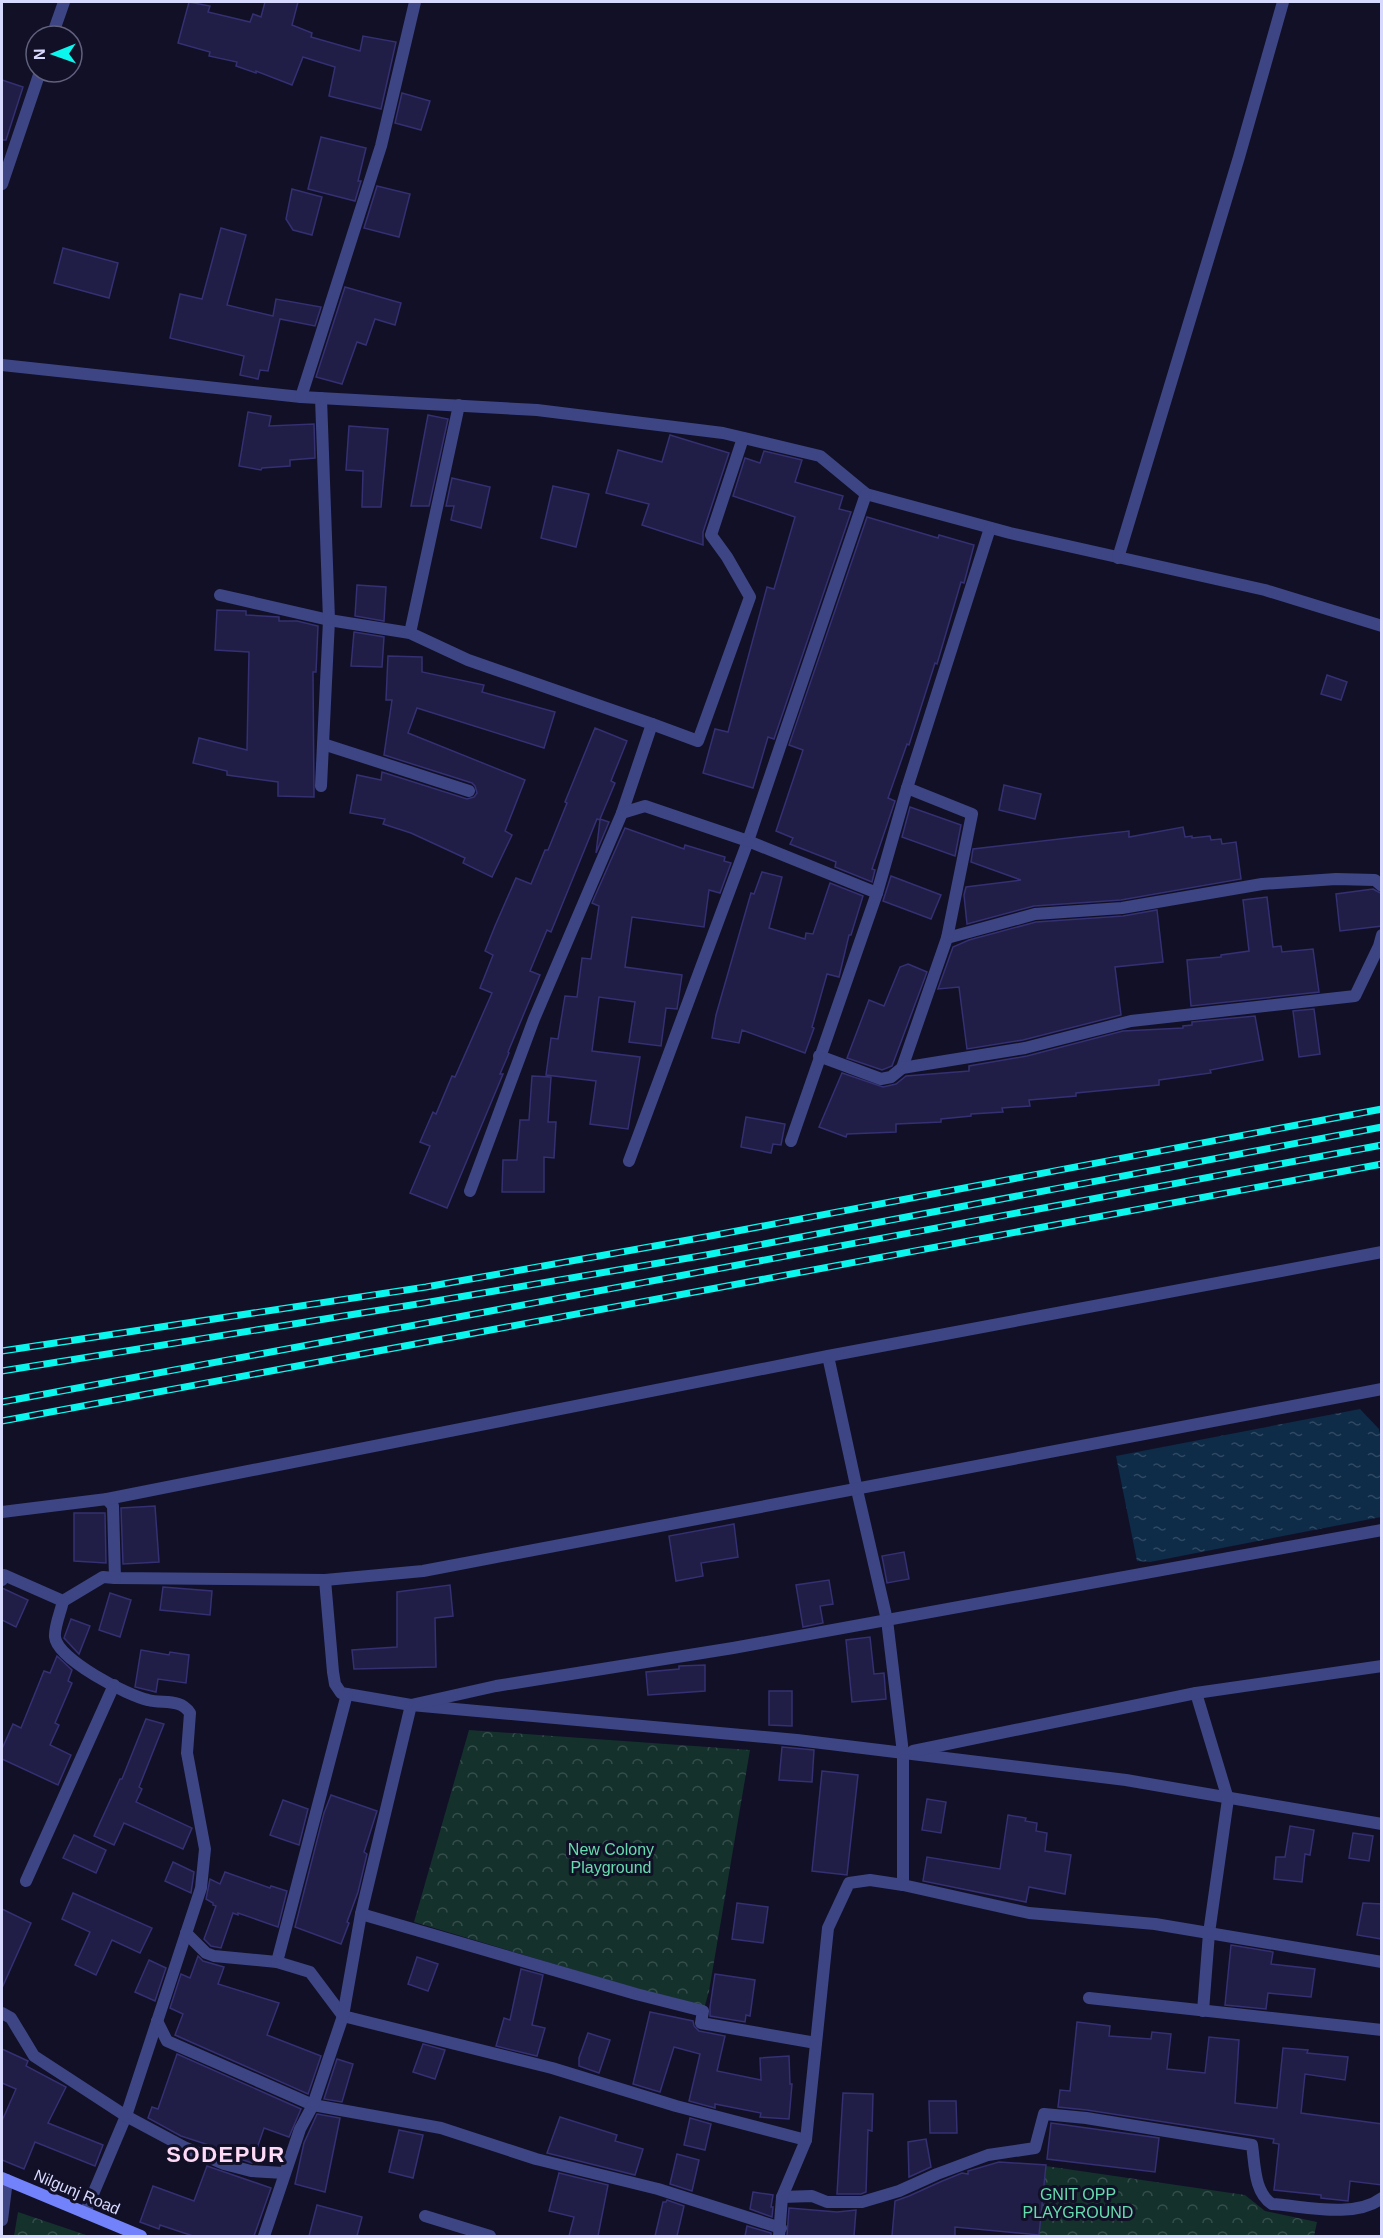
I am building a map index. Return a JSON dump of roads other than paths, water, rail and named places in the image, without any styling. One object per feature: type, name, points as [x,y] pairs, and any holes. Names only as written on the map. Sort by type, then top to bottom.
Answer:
[{"type":"street","points":[[56,24],[64,2]]},
{"type":"street","points":[[301,397],[381,146],[415,2]]},
{"type":"street","points":[[1118,558],[1239,157],[1283,2]]},
{"type":"street","points":[[2,184],[35,84]]},
{"type":"street","points":[[2,365],[301,397],[537,410],[723,433],[820,456],[866,494],[990,528],[1265,591],[1382,626]]},
{"type":"street","points":[[321,398],[329,620],[321,786]]},
{"type":"street","points":[[410,633],[459,405]]},
{"type":"street","points":[[220,595],[329,620],[410,633],[468,660],[698,741],[750,597],[727,556],[711,535],[743,438]]},
{"type":"street","points":[[629,1161],[748,841],[866,494]]},
{"type":"street","points":[[791,1141],[877,893],[907,788],[990,528]]},
{"type":"street","points":[[470,1191],[534,1019],[622,813],[652,724]]},
{"type":"street","points":[[323,744],[469,791]]},
{"type":"street","points":[[902,1068],[947,938],[972,814],[907,788]]},
{"type":"street","points":[[622,813],[645,806],[748,841],[877,893]]},
{"type":"street","points":[[947,938],[1035,915],[1122,908],[1262,884],[1336,879],[1375,880],[1382,886]]},
{"type":"street","points":[[819,1056],[881,1079],[891,1077],[902,1068],[1025,1048],[1131,1021],[1355,996],[1382,935]]},
{"type":"street","points":[[2,1512],[107,1499],[828,1356],[1382,1252]]},
{"type":"street","points":[[828,1356],[887,1620],[903,1753],[903,1885]]},
{"type":"street","points":[[86,2213],[126,2116],[201,1888],[205,1849],[187,1753],[190,1713],[181,1703],[147,1700],[114,1685],[67,1657],[58,1646],[55,1636],[63,1601],[103,1577],[326,1580],[423,1571],[1382,1389]]},
{"type":"street","points":[[107,1499],[113,1506],[116,1578]]},
{"type":"street","points":[[411,1705],[496,1686],[733,1648],[1382,1530]]},
{"type":"street","points":[[2,1580],[4,1575],[63,1601]]},
{"type":"street","points":[[326,1580],[335,1684],[341,1693],[411,1705],[797,1740],[1126,1779],[1382,1824]]},
{"type":"street","points":[[903,1753],[1196,1693],[1382,1666]]},
{"type":"street","points":[[26,1881],[114,1685]]},
{"type":"street","points":[[1196,1693],[1228,1799],[1209,1933],[1203,2011]]},
{"type":"street","points":[[277,1962],[347,1694]]},
{"type":"street","points":[[264,2236],[300,2129],[313,2105],[343,2016],[361,1914],[411,1705]]},
{"type":"street","points":[[157,2021],[167,2042],[313,2105],[441,2128],[536,2159],[658,2189],[780,2232],[782,2197],[806,2140],[828,1928],[849,1883],[870,1880],[903,1885],[1029,1913],[1155,1924],[1382,1962]]},
{"type":"street","points":[[361,1914],[703,2011],[701,2023],[816,2043]]},
{"type":"street","points":[[186,1933],[206,1953],[214,1956],[277,1962],[310,1972],[343,2016],[552,2068],[676,2106],[806,2140]]},
{"type":"street","points":[[1089,1998],[1382,2030]]},
{"type":"street","points":[[2,2013],[11,2018],[34,2056],[126,2116],[184,2147],[224,2164],[251,2171],[284,2173],[284,2175]]},
{"type":"street","points":[[782,2197],[812,2196],[827,2202],[862,2202],[899,2191],[988,2155],[1035,2148],[1044,2114],[1086,2118],[1252,2145],[1259,2190],[1264,2199],[1272,2204],[1354,2211],[1374,2204],[1382,2198]]},
{"type":"street","points":[[2,2220],[4,2179]]},
{"type":"street","name":"Nilgunj Road","points":[[4,2179],[141,2236]]},
{"type":"street","points":[[425,2216],[490,2236]]},
{"type":"water","points":[[1360,1409],[1379,1429],[1381,1517],[1150,1562],[1137,1561],[1116,1456]]},
{"type":"railway","points":[[2,1351],[426,1287],[705,1237],[1382,1109]]},
{"type":"railway","points":[[2,1371],[706,1255],[1382,1127]]},
{"type":"railway","points":[[2,1402],[1382,1145]]},
{"type":"railway","points":[[2,1421],[1382,1164]]},
{"type":"district","name":"SODEPUR","points":[[226,2154]]},
{"type":"park label","name":"New Colony Playground","points":[[611,1858]]},
{"type":"park label","name":"GNIT OPP PLAYGROUND","points":[[1078,2203]]}]
